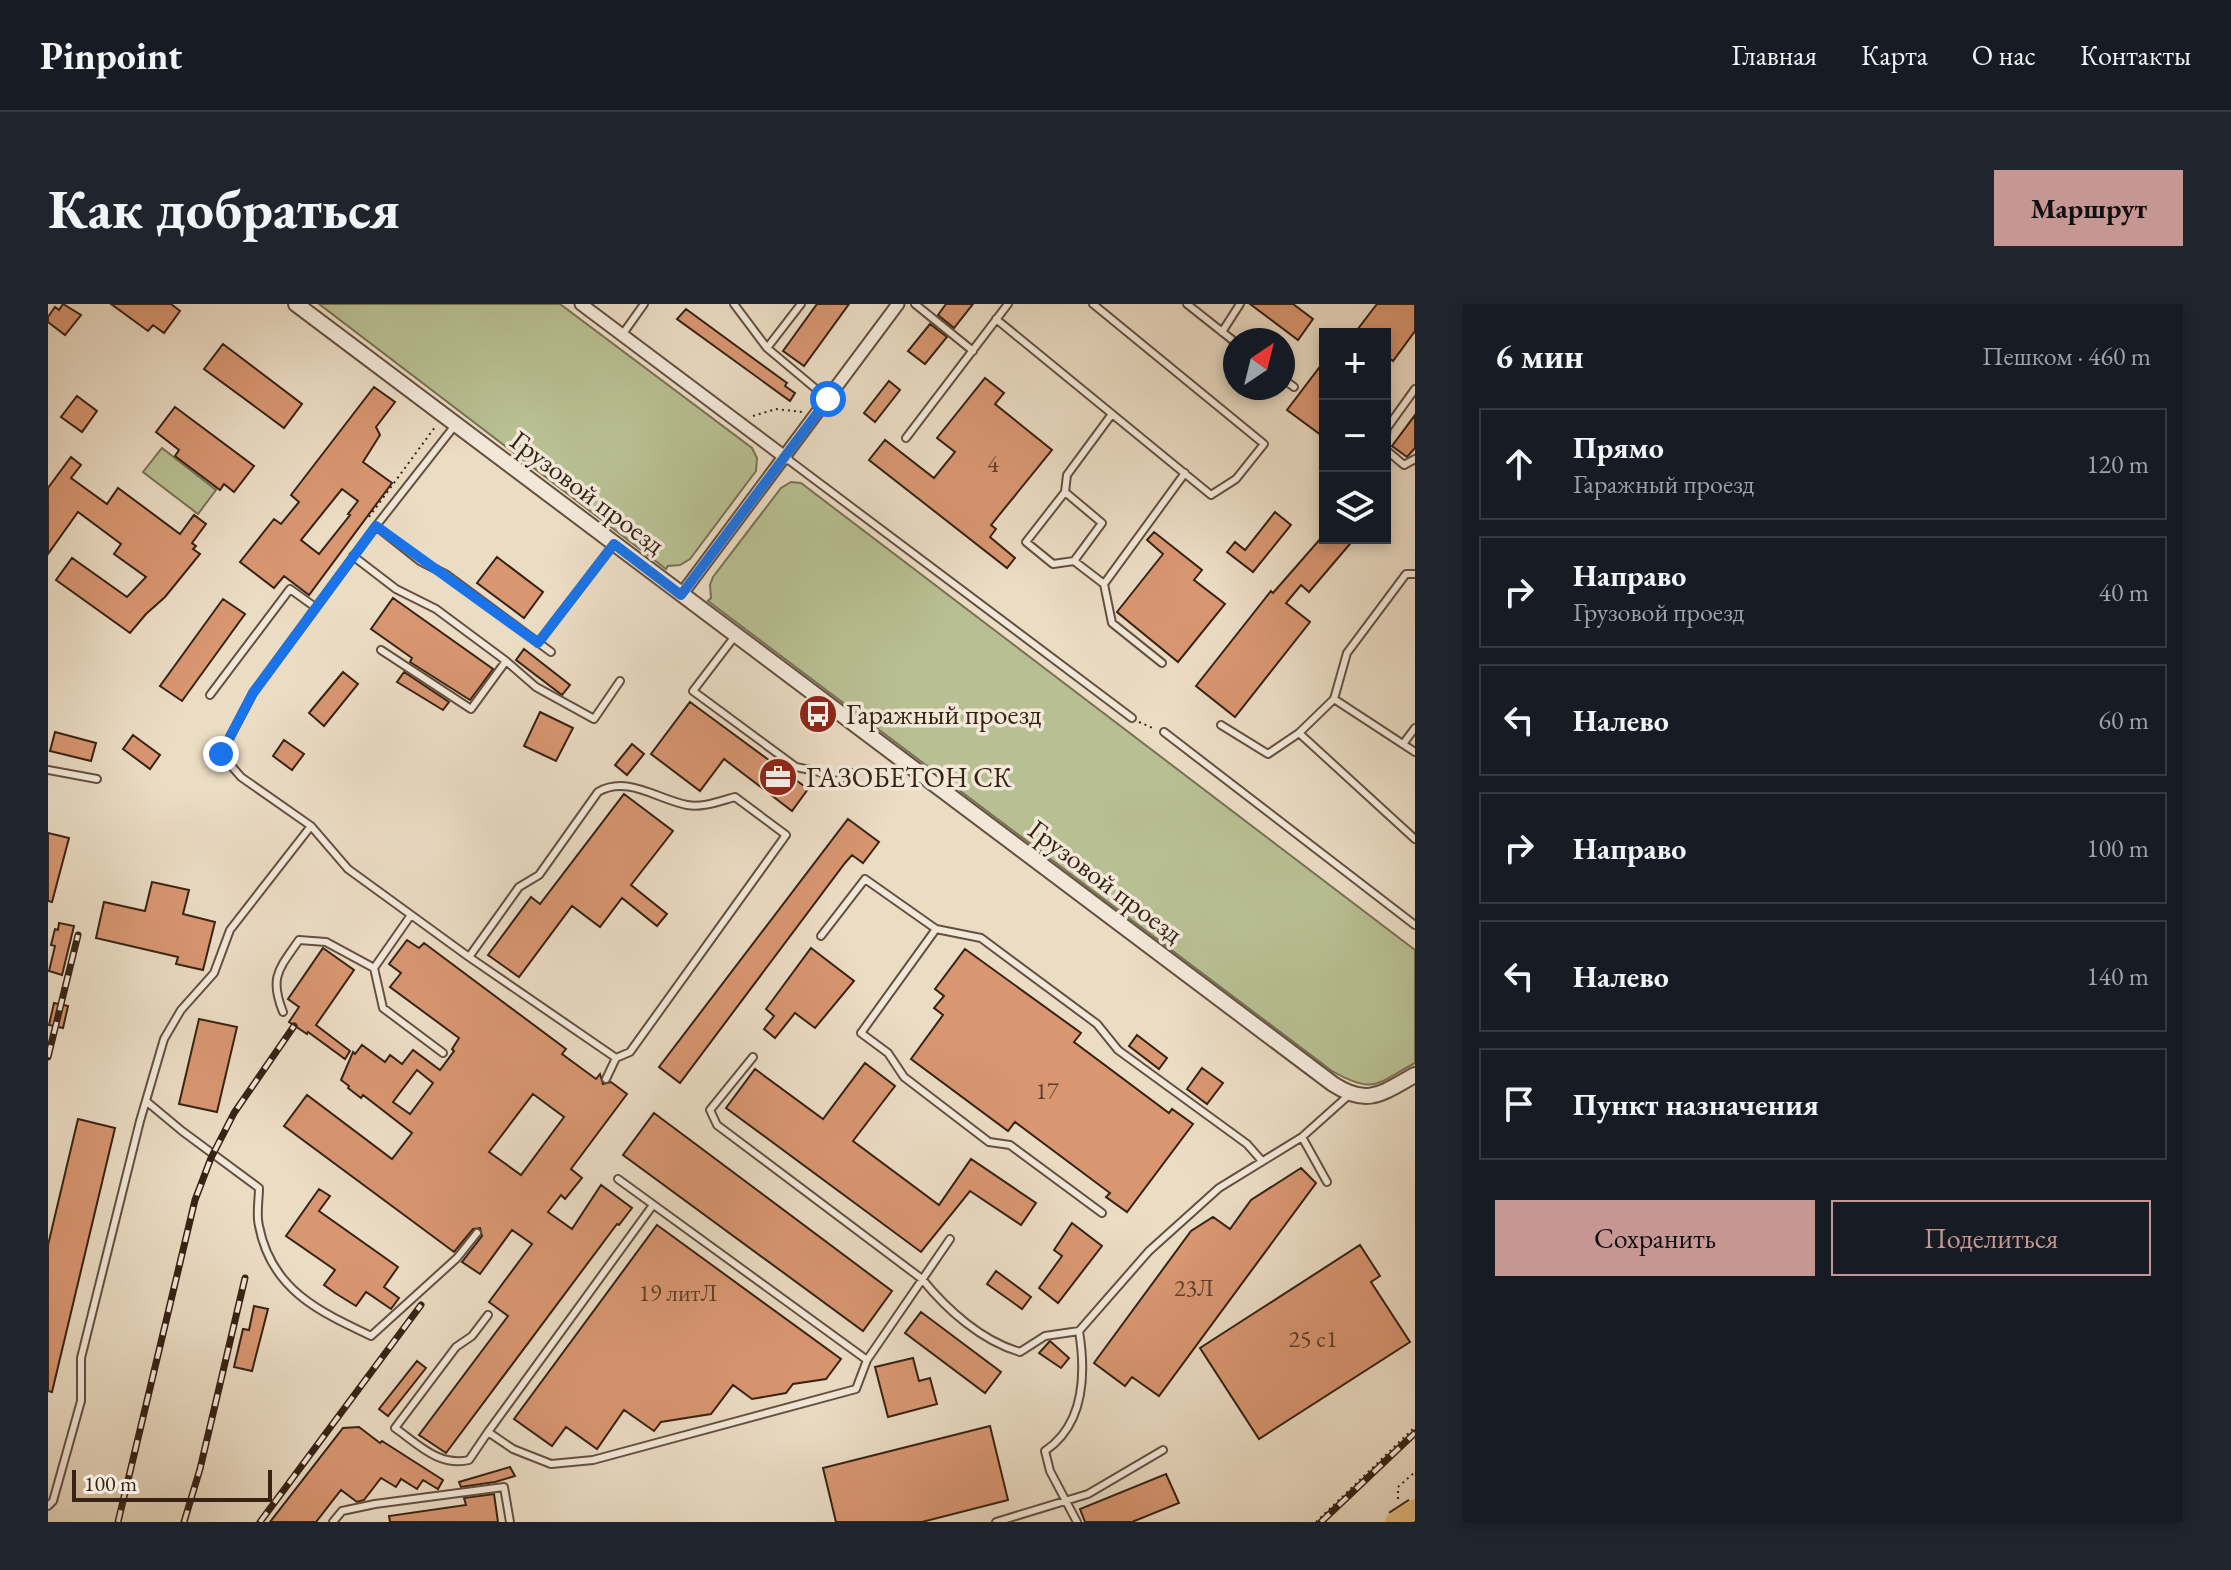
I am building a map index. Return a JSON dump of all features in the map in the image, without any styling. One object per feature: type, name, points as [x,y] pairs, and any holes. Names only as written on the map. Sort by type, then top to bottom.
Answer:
[{"type":"street","name":"Грузовой проезд","points":[[296,304],[1349,1095]]},
{"type":"street","points":[[581,304],[786,458]]},
{"type":"street","points":[[681,595],[898,304]]},
{"type":"street","points":[[1349,1095],[1375,1095],[1415,1075]]},
{"type":"lane","points":[[622,335],[644,304]]},
{"type":"lane","points":[[734,304],[767,348],[828,399]]},
{"type":"lane","points":[[740,312],[746,304]]},
{"type":"lane","points":[[767,348],[801,304]]},
{"type":"lane","points":[[915,304],[973,351]]},
{"type":"lane","points":[[906,438],[1008,304]]},
{"type":"lane","points":[[996,319],[1211,495],[1236,479],[1264,444],[1093,304]]},
{"type":"lane","points":[[1187,304],[1222,332],[1240,304]]},
{"type":"lane","points":[[1391,422],[1415,389]]},
{"type":"lane","points":[[1065,492],[1102,523],[1074,561],[1053,564],[1026,542],[1065,492],[1067,475],[1112,414]]},
{"type":"lane","points":[[456,424],[353,556],[253,693],[221,754],[241,777],[311,826],[348,869],[616,1058]]},
{"type":"lane","points":[[1391,454],[1404,465],[1415,459]]},
{"type":"lane","points":[[786,458],[1132,718]]},
{"type":"lane","points":[[1104,584],[1185,473]]},
{"type":"lane","points":[[376,526],[551,652]]},
{"type":"lane","points":[[538,643],[614,544]]},
{"type":"lane","points":[[353,556],[396,589],[436,609],[536,687],[594,719],[620,681]]},
{"type":"lane","points":[[1074,561],[1104,584],[1112,623],[1162,663]]},
{"type":"lane","points":[[1221,725],[1268,754],[1299,733],[1334,699],[1347,653],[1406,574],[1415,574]]},
{"type":"lane","points":[[210,695],[290,589],[315,607]]},
{"type":"lane","points":[[736,635],[693,691],[796,767],[820,772],[834,782],[853,773]]},
{"type":"lane","points":[[381,650],[471,709],[506,661]]},
{"type":"lane","points":[[1334,699],[1415,752]]},
{"type":"lane","points":[[1403,744],[1415,728]]},
{"type":"lane","points":[[1164,732],[1415,925]]},
{"type":"lane","points":[[1299,733],[1415,839]]},
{"type":"lane","points":[[48,770],[97,779]]},
{"type":"lane","points":[[469,957],[519,887],[539,875],[598,792],[609,785],[625,785],[689,806],[711,805],[735,797],[786,835],[630,1052],[616,1058],[606,1079]]},
{"type":"lane","points":[[48,1506],[53,1501],[81,1401],[81,1358],[164,1039],[181,1010],[214,973],[230,930],[311,826]]},
{"type":"lane","points":[[821,936],[865,879],[936,929],[981,938],[1097,1024],[1118,1050],[1247,1144],[1262,1161]]},
{"type":"lane","points":[[411,915],[374,968],[383,1008],[443,1053]]},
{"type":"lane","points":[[936,929],[861,1033],[888,1053],[904,1077],[989,1142],[1010,1145],[1102,1213]]},
{"type":"lane","points":[[283,1012],[275,991],[276,973],[299,940],[326,942],[374,968]]},
{"type":"lane","points":[[753,1057],[710,1110],[717,1125],[922,1279],[941,1303],[1002,1347],[1020,1352],[1045,1336],[1079,1331],[1149,1251],[1219,1188],[1302,1137],[1349,1095]]},
{"type":"lane","points":[[146,1101],[259,1188],[258,1224],[270,1264],[282,1279],[331,1317],[371,1336],[457,1258],[477,1233]]},
{"type":"lane","points":[[1302,1137],[1327,1182]]},
{"type":"lane","points":[[618,1179],[867,1360]]},
{"type":"lane","points":[[488,1315],[472,1336],[456,1347],[395,1428],[439,1460],[454,1464],[469,1460],[653,1205]]},
{"type":"lane","points":[[488,1432],[513,1449],[551,1464],[593,1460],[856,1389],[867,1360],[950,1239]]},
{"type":"lane","points":[[1077,1522],[1050,1471],[1045,1451],[1057,1442],[1076,1411],[1083,1390],[1079,1331]]},
{"type":"lane","points":[[996,1522],[1088,1494],[1163,1450]]},
{"type":"lane","points":[[333,1522],[342,1511],[375,1504],[504,1487],[510,1522]]},
{"type":"path","points":[[752,416],[776,409],[803,412]]},
{"type":"path","points":[[1132,718],[1164,732]]},
{"type":"path","points":[[1316,1522],[1415,1427]]},
{"type":"path","points":[[1403,1511],[1398,1487],[1415,1472]]},
{"type":"green space","points":[[319,304],[560,304],[752,448],[757,458],[756,471],[690,559],[666,569]]},
{"type":"green space","points":[[162,448],[216,490],[198,514],[143,472]]},
{"type":"green space","points":[[791,482],[801,483],[1415,950],[1415,1063],[1383,1081],[1366,1085],[1332,1071],[708,601],[713,577],[781,488]]},
{"type":"building","points":[[63,304],[81,315],[65,335],[48,322],[55,307],[59,310]]},
{"type":"building","points":[[111,304],[171,304],[180,311],[164,333],[153,325],[148,331]]},
{"type":"building","points":[[817,304],[849,304],[804,366],[783,351]]},
{"type":"building","points":[[946,304],[973,304],[954,328],[938,315]]},
{"type":"building","points":[[1250,304],[1293,304],[1313,319],[1298,340],[1295,328],[1282,328]]},
{"type":"building","points":[[1377,304],[1415,304],[1415,331],[1393,361],[1391,328],[1359,328]]},
{"type":"building","points":[[686,309],[787,383],[785,386],[795,393],[790,401],[677,319]]},
{"type":"building","points":[[930,324],[947,337],[925,364],[908,351]]},
{"type":"building","points":[[223,344],[302,404],[284,428],[204,369]]},
{"type":"building","points":[[1319,368],[1319,434],[1287,410]]},
{"type":"building","points":[[985,378],[1004,393],[995,404],[1052,450],[991,525],[996,529],[990,537],[1015,558],[1007,568],[869,460],[885,440],[934,478],[955,452],[937,438]]},
{"type":"building","points":[[889,381],[900,390],[875,422],[864,413]]},
{"type":"building","points":[[374,387],[395,402],[376,427],[380,435],[363,462],[392,483],[309,595],[284,576],[274,588],[240,562],[274,519],[281,524],[299,502],[291,495]],"holes":[[[342,489],[358,501],[319,554],[301,540]]]},
{"type":"building","points":[[77,396],[97,411],[82,432],[61,417]]},
{"type":"building","points":[[175,407],[254,466],[234,492],[224,484],[220,490],[175,456],[179,450],[156,432]]},
{"type":"building","points":[[1415,415],[1415,448],[1407,457],[1392,446]]},
{"type":"building","points":[[71,457],[81,465],[71,478],[107,504],[118,488],[180,534],[194,515],[206,524],[192,543],[196,546],[193,549],[200,554],[130,633],[56,580],[72,558],[127,597],[146,577],[114,554],[121,544],[78,512],[48,554],[48,488]]},
{"type":"building","points":[[1275,512],[1291,525],[1253,572],[1227,552],[1235,542],[1245,550]]},
{"type":"building","points":[[1154,532],[1202,570],[1194,580],[1225,604],[1178,662],[1117,612],[1163,554],[1147,540]]},
{"type":"building","points":[[1319,540],[1319,544],[1350,544],[1309,592],[1301,585],[1286,603],[1310,622],[1235,717],[1196,686],[1271,591],[1273,593]]},
{"type":"building","points":[[497,557],[543,592],[524,618],[477,583]]},
{"type":"building","points":[[393,598],[493,669],[470,700],[410,662],[412,658],[371,629]]},
{"type":"building","points":[[223,599],[245,614],[182,701],[160,686]]},
{"type":"building","points":[[524,649],[570,685],[562,695],[516,660]]},
{"type":"building","points":[[343,672],[358,684],[324,726],[309,713]]},
{"type":"building","points":[[404,672],[449,702],[443,710],[397,682]]},
{"type":"building","points":[[690,702],[808,789],[792,811],[724,759],[700,791],[651,754]]},
{"type":"building","points":[[540,712],[573,728],[556,761],[524,746]]},
{"type":"building","points":[[55,732],[96,743],[91,761],[50,751]]},
{"type":"building","points":[[133,735],[160,755],[150,769],[123,749]]},
{"type":"building","points":[[284,740],[304,754],[292,770],[273,756]]},
{"type":"building","points":[[632,744],[644,754],[627,775],[615,765]]},
{"type":"building","points":[[624,794],[673,831],[631,885],[667,914],[657,926],[622,898],[600,927],[572,906],[519,977],[488,955],[531,897],[540,904]]},
{"type":"building","points":[[848,819],[879,842],[863,863],[852,855],[845,863],[680,1083],[659,1067]]},
{"type":"building","points":[[48,833],[69,838],[52,902],[48,901]]},
{"type":"building","points":[[152,882],[189,890],[183,914],[215,922],[203,970],[176,964],[178,957],[96,938],[104,902],[145,911]]},
{"type":"building","points":[[59,923],[74,926],[62,975],[49,971],[55,946],[51,945]]},
{"type":"building","points":[[407,940],[419,948],[424,943],[566,1049],[562,1054],[596,1079],[600,1074],[603,1084],[611,1082],[627,1094],[571,1169],[582,1178],[565,1199],[561,1195],[548,1212],[572,1229],[601,1185],[632,1208],[446,1453],[419,1435],[508,1316],[489,1302],[532,1244],[512,1230],[480,1274],[462,1262],[482,1236],[480,1228],[473,1229],[454,1252],[284,1126],[307,1095],[392,1159],[412,1133],[363,1095],[361,1098],[341,1080],[353,1052],[355,1054],[362,1045],[385,1062],[390,1055],[402,1064],[413,1050],[440,1070],[454,1051],[452,1049],[459,1038],[390,987],[401,973],[389,964]],"holes":[[[417,1070],[433,1083],[410,1114],[393,1102]],[[533,1094],[564,1117],[521,1175],[489,1152]]]},
{"type":"building","points":[[323,948],[354,970],[316,1025],[350,1051],[345,1059],[289,1022],[299,1007],[288,999]]},
{"type":"building","points":[[811,948],[854,981],[815,1028],[795,1013],[775,1038],[764,1029],[774,1016],[766,1009]]},
{"type":"building","points":[[965,949],[1081,1033],[1074,1042],[1169,1113],[1172,1109],[1193,1124],[1127,1212],[1106,1197],[1110,1193],[1015,1122],[1008,1131],[911,1059],[943,1015],[934,1008],[944,996],[935,989]]},
{"type":"building","points":[[54,1003],[68,1006],[63,1028],[49,1025]]},
{"type":"building","points":[[199,1019],[237,1027],[217,1112],[179,1104]]},
{"type":"building","points":[[1137,1035],[1167,1058],[1159,1069],[1129,1046]]},
{"type":"building","points":[[865,1063],[895,1086],[853,1141],[939,1205],[971,1159],[1036,1203],[1021,1225],[970,1191],[921,1252],[726,1108],[755,1069],[823,1119]]},
{"type":"building","points":[[1202,1068],[1223,1083],[1207,1104],[1187,1089]]},
{"type":"building","points":[[654,1113],[892,1291],[863,1331],[623,1155]]},
{"type":"building","points":[[78,1119],[115,1128],[52,1392],[48,1391],[48,1245]]},
{"type":"building","points":[[1301,1168],[1316,1183],[1159,1396],[1132,1377],[1125,1386],[1094,1363],[1191,1231],[1213,1217],[1230,1229],[1251,1200]]},
{"type":"building","points":[[319,1189],[330,1196],[319,1211],[398,1267],[384,1287],[399,1298],[391,1309],[366,1292],[356,1306],[335,1293],[324,1285],[335,1270],[286,1236]]},
{"type":"building","points":[[1072,1223],[1102,1246],[1058,1303],[1039,1288],[1062,1256],[1054,1250]]},
{"type":"building","points":[[657,1225],[841,1359],[826,1379],[793,1384],[786,1393],[752,1399],[733,1385],[711,1414],[661,1422],[654,1431],[624,1410],[597,1449],[566,1427],[552,1446],[514,1419]]},
{"type":"building","points":[[1360,1245],[1380,1276],[1371,1282],[1410,1342],[1259,1439],[1200,1348]]},
{"type":"building","points":[[996,1271],[1031,1297],[1022,1309],[987,1284]]},
{"type":"building","points":[[254,1306],[268,1309],[252,1371],[234,1367],[243,1329],[249,1330]]},
{"type":"building","points":[[921,1312],[1001,1372],[985,1393],[905,1333]]},
{"type":"building","points":[[1050,1341],[1069,1358],[1061,1368],[1039,1353]]},
{"type":"building","points":[[913,1358],[919,1381],[930,1378],[937,1404],[888,1417],[875,1367]]},
{"type":"building","points":[[417,1361],[426,1368],[388,1416],[379,1409]]},
{"type":"building","points":[[990,1426],[1008,1500],[922,1522],[836,1522],[823,1468]]},
{"type":"building","points":[[359,1427],[443,1480],[438,1489],[423,1480],[417,1489],[401,1479],[396,1487],[381,1478],[364,1500],[357,1502],[341,1490],[316,1522],[270,1522],[343,1428]]},
{"type":"building","points":[[510,1467],[515,1476],[461,1487],[459,1482]]},
{"type":"building","points":[[1166,1474],[1179,1503],[1132,1522],[1085,1522],[1080,1509]]},
{"type":"building","points":[[494,1494],[498,1522],[390,1522],[389,1516],[466,1505],[464,1498]]},
{"type":"railway","points":[[48,1057],[78,935]]},
{"type":"railway","points":[[118,1522],[195,1200],[211,1158],[234,1113],[294,1026]]},
{"type":"railway","points":[[184,1522],[200,1469],[245,1278]]},
{"type":"railway","points":[[260,1522],[421,1305]]},
{"type":"railway","points":[[1321,1522],[1415,1433]]},
{"type":"place","name":"Гаражный проезд","points":[[818,714]]},
{"type":"place","name":"ГАЗОБЕТОН СК","points":[[778,777]]},
{"type":"route","points":[[221,754],[253,693],[376,526],[420,561],[447,575],[538,643],[614,544],[681,595],[828,399]]}]
